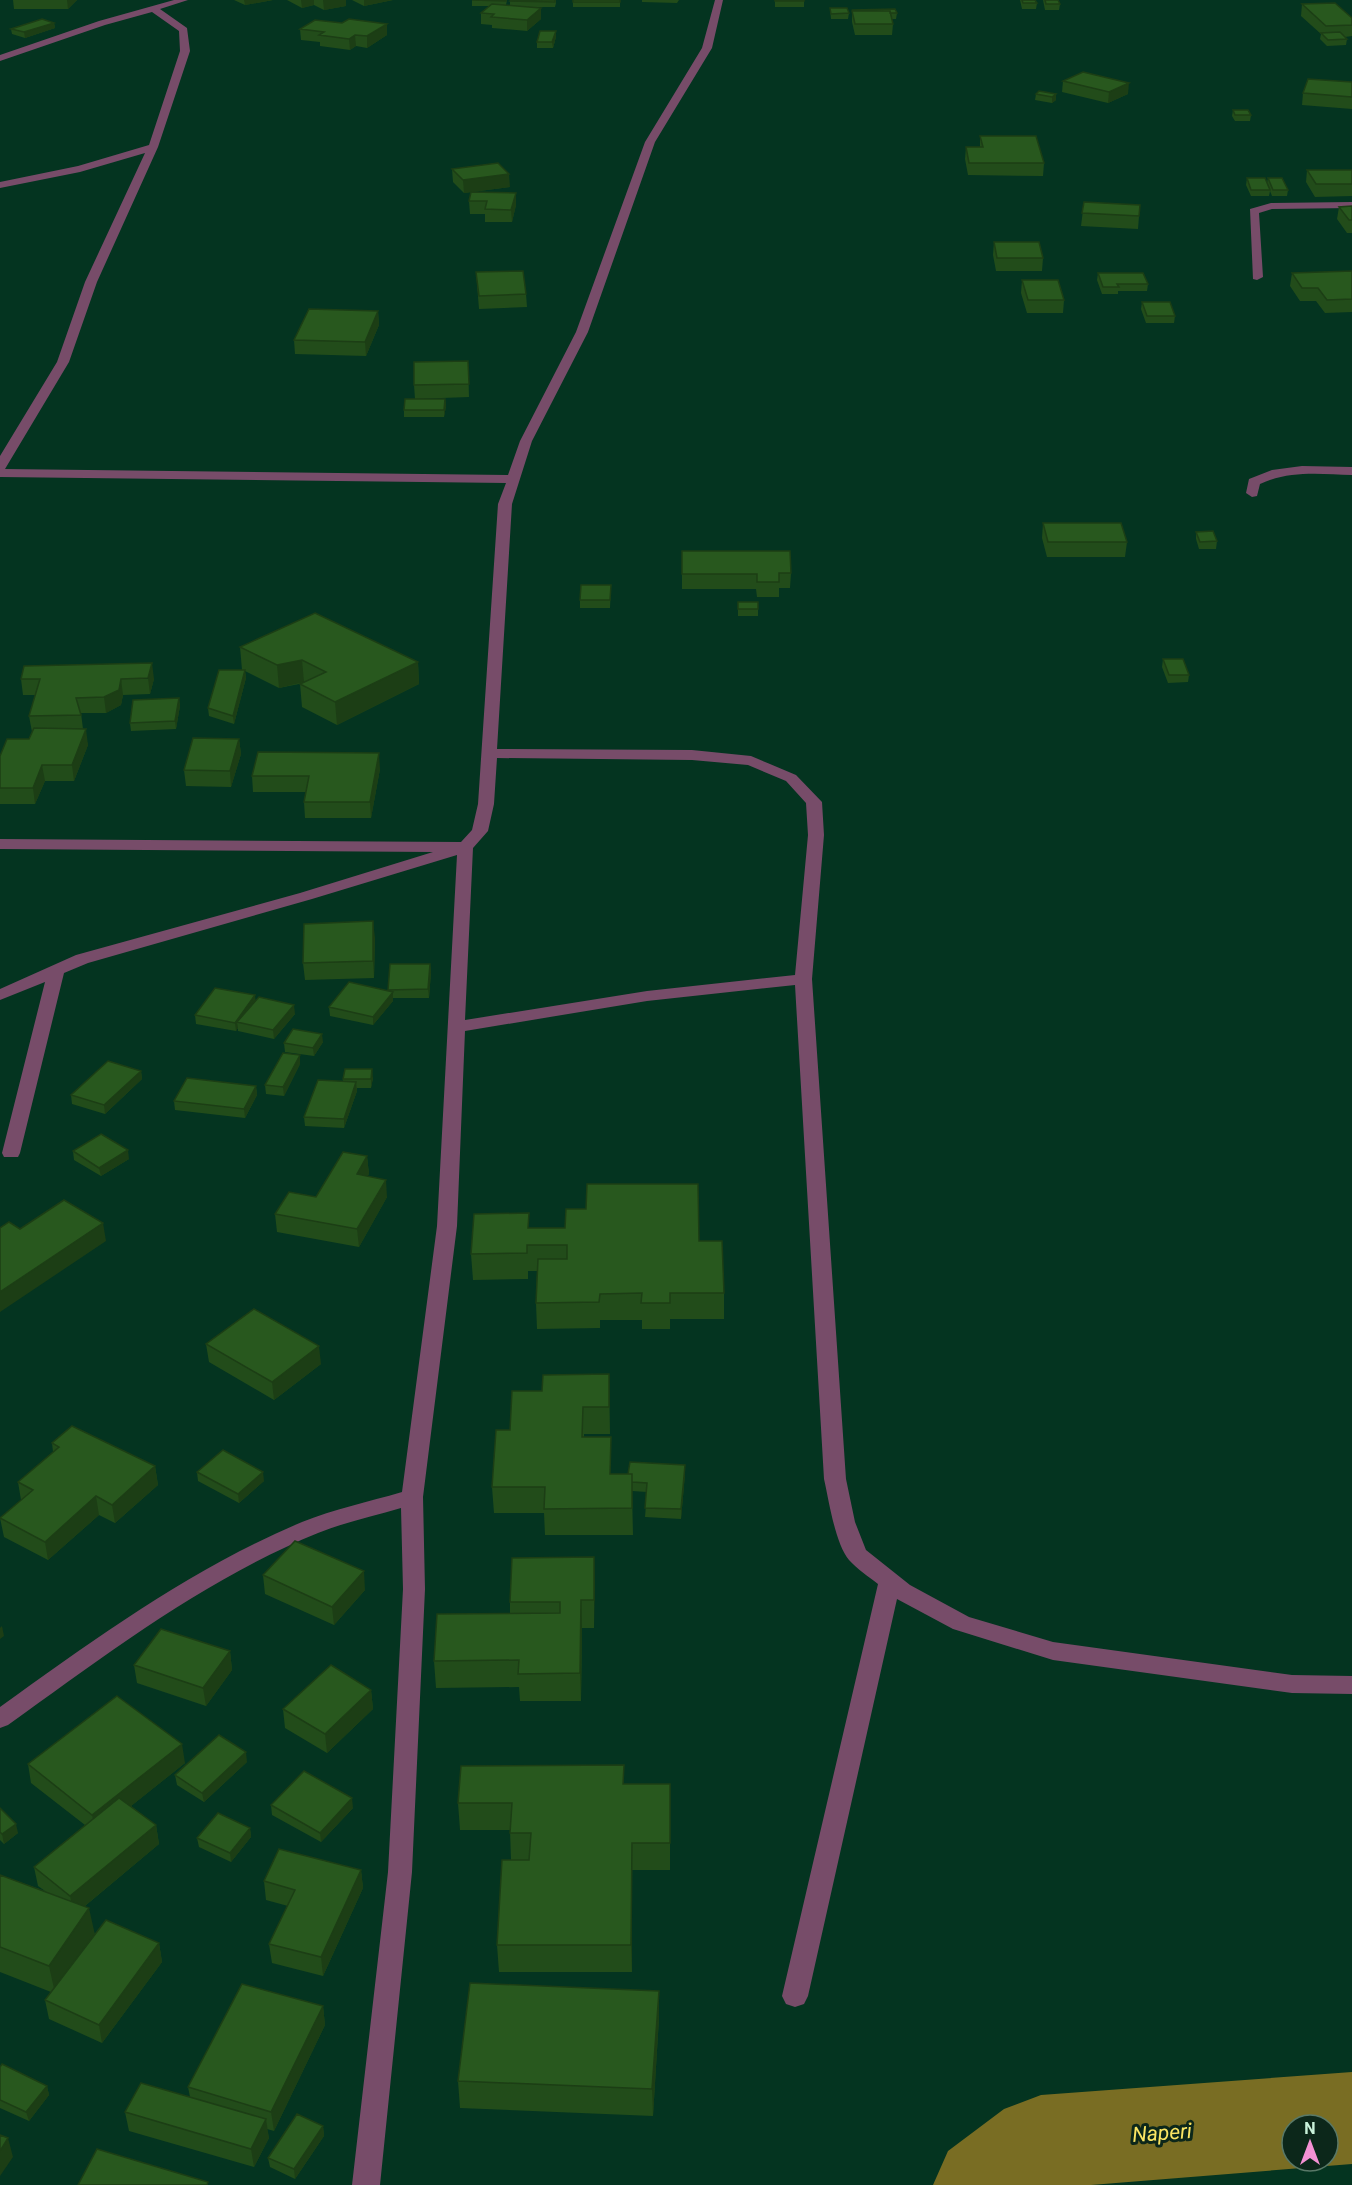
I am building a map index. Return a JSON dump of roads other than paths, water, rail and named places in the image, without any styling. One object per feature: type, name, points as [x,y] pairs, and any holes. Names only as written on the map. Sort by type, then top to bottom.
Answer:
[{"type":"street","points":[[0,58],[63,35],[184,0]]},
{"type":"street","points":[[0,995],[82,959],[306,896],[465,847],[480,831],[486,804],[505,504],[526,441],[582,332],[650,142],[707,48],[719,0]]},
{"type":"street","points":[[0,467],[63,362],[91,282],[153,147],[185,51],[184,30],[152,8]]},
{"type":"street","points":[[0,185],[80,169],[153,147]]},
{"type":"street","points":[[1257,277],[1254,211],[1271,206],[1352,205]]},
{"type":"street","points":[[1252,493],[1254,482],[1265,475],[1298,471],[1352,471]]},
{"type":"street","points":[[0,473],[513,479]]},
{"type":"street","points":[[489,753],[692,755],[751,761],[791,778],[813,802],[816,835],[804,979],[835,1479],[844,1522],[857,1555],[902,1591],[961,1623],[1053,1652],[1292,1684],[1352,1685]]},
{"type":"street","points":[[0,844],[465,847]]},
{"type":"street","points":[[366,2185],[400,1872],[414,1589],[412,1497],[447,1226],[465,847]]},
{"type":"street","points":[[11,1153],[56,970]]},
{"type":"street","points":[[456,1027],[646,996],[804,979]]},
{"type":"street","points":[[0,1719],[126,1629],[222,1570],[311,1526],[412,1497]]},
{"type":"street","points":[[795,1996],[891,1582]]},
{"type":"waterway","name":"Naperi","points":[[986,2185],[1041,2142],[1352,2118]]}]
